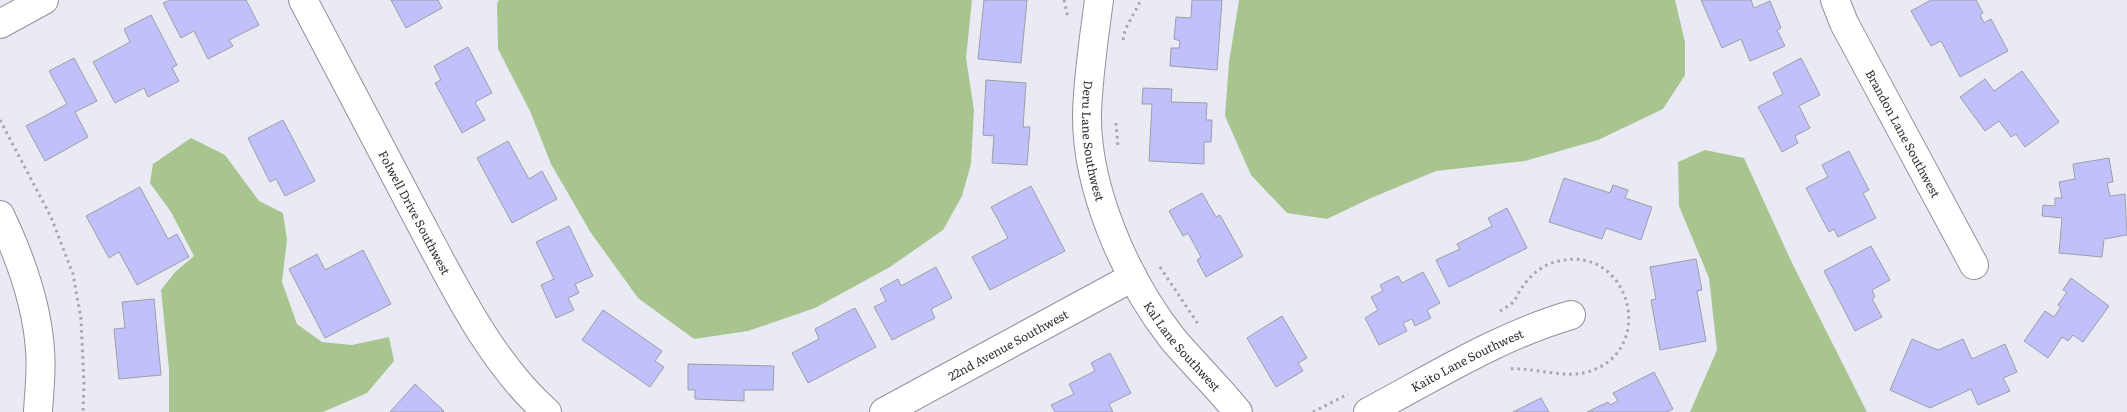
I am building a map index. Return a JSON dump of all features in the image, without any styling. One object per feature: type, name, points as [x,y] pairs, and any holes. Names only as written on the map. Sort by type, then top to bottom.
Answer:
[{"type":"street","points":[[0,24],[44,0]]},
{"type":"street","name":"Folwell Drive Southwest","points":[[303,0],[454,284],[530,407]]},
{"type":"street","name":"Deru Lane Southwest","points":[[1099,0],[1087,114],[1089,149],[1103,205],[1133,277]]},
{"type":"street","name":"Brandon Lane Southwest","points":[[1835,0],[1844,23],[1974,265]]},
{"type":"street","points":[[0,215],[21,263],[34,307],[40,351],[38,412]]},
{"type":"street","name":"22nd Avenue Southwest","points":[[884,412],[1133,277]]},
{"type":"street","name":"Kal Lane Southwest","points":[[1133,277],[1171,336],[1238,412]]},
{"type":"street","name":"Kaito Lane Southwest","points":[[1368,412],[1492,346],[1543,323],[1571,315]]},
{"type":"path","points":[[1121,45],[1125,30],[1141,0]]},
{"type":"path","points":[[0,120],[50,217],[73,274],[81,319],[84,384],[82,412]]},
{"type":"path","points":[[1116,120],[1118,148]]},
{"type":"path","points":[[1159,265],[1202,330]]},
{"type":"green space","points":[[499,0],[972,0],[966,58],[974,110],[971,164],[962,196],[943,230],[890,267],[815,308],[748,331],[694,339],[638,298],[591,233],[551,164],[530,111],[498,49],[497,3]]},
{"type":"green space","points":[[1239,0],[1675,0],[1685,42],[1685,75],[1663,109],[1598,140],[1525,161],[1436,171],[1327,219],[1287,213],[1251,175],[1225,116],[1229,62]]},
{"type":"green space","points":[[191,138],[225,155],[259,201],[283,213],[287,239],[282,282],[297,324],[322,342],[352,345],[389,337],[394,361],[367,393],[323,412],[169,412],[169,369],[161,290],[175,272],[194,256],[171,212],[150,183],[153,164]]},
{"type":"green space","points":[[1705,150],[1744,158],[1793,265],[1867,412],[1690,412],[1717,350],[1709,278],[1679,206],[1678,162]]},
{"type":"building","points":[[170,0],[246,0],[259,25],[229,40],[233,46],[208,59],[194,31],[181,38],[163,3]]},
{"type":"building","points":[[391,0],[438,0],[442,8],[406,28]]},
{"type":"building","points":[[984,0],[1027,0],[1021,63],[978,59]]},
{"type":"building","points":[[1192,0],[1222,0],[1217,70],[1170,66],[1171,48],[1179,48],[1180,41],[1174,39],[1176,17],[1191,18]]},
{"type":"building","points":[[1701,0],[1751,0],[1754,8],[1770,1],[1781,28],[1777,30],[1785,46],[1750,61],[1741,39],[1722,48]]},
{"type":"building","points":[[1931,0],[1976,0],[1983,13],[1980,15],[1984,23],[1991,19],[2008,51],[1960,77],[1941,41],[1931,46],[1911,11]]},
{"type":"building","points":[[151,15],[177,65],[172,68],[179,81],[148,97],[144,88],[115,103],[93,62],[130,42],[124,29]]},
{"type":"building","points":[[468,47],[492,93],[475,102],[485,120],[462,133],[435,83],[441,80],[434,66]]},
{"type":"building","points":[[74,58],[97,101],[75,112],[88,137],[45,161],[26,126],[67,104],[49,71]]},
{"type":"building","points":[[1801,58],[1820,95],[1799,106],[1810,128],[1795,136],[1798,143],[1782,152],[1758,107],[1783,94],[1773,73]]},
{"type":"building","points":[[2022,71],[2059,122],[2025,147],[2016,134],[2011,137],[1999,121],[1985,131],[1960,97],[1985,79],[1994,91]]},
{"type":"building","points":[[986,80],[1026,83],[1023,127],[1030,127],[1027,165],[992,163],[994,136],[983,135]]},
{"type":"building","points":[[1143,88],[1172,89],[1171,102],[1207,103],[1206,120],[1212,120],[1211,142],[1204,142],[1204,164],[1149,161],[1152,104],[1142,104]]},
{"type":"building","points":[[283,120],[315,181],[285,196],[276,179],[270,182],[248,138]]},
{"type":"building","points":[[508,141],[529,179],[542,171],[557,199],[512,223],[477,158]]},
{"type":"building","points":[[1849,151],[1869,190],[1863,193],[1876,218],[1838,237],[1834,229],[1829,232],[1806,188],[1828,177],[1822,165]]},
{"type":"building","points":[[2109,158],[2113,182],[2107,183],[2110,196],[2125,194],[2127,235],[2104,239],[2102,257],[2059,253],[2062,218],[2042,216],[2043,205],[2055,206],[2055,198],[2062,198],[2059,182],[2075,179],[2073,164]]},
{"type":"building","points":[[1564,178],[1610,193],[1613,185],[1628,190],[1625,198],[1652,207],[1641,240],[1606,228],[1602,239],[1549,222]]},
{"type":"building","points":[[1031,186],[1065,251],[990,290],[972,257],[1008,238],[991,207]]},
{"type":"building","points":[[140,187],[168,239],[177,234],[189,257],[137,285],[119,252],[109,258],[86,216]]},
{"type":"building","points":[[1202,193],[1216,217],[1220,215],[1243,256],[1206,277],[1197,260],[1201,257],[1188,233],[1183,236],[1169,211]]},
{"type":"building","points":[[1507,208],[1527,248],[1449,287],[1436,260],[1460,249],[1457,244],[1492,226],[1488,218]]},
{"type":"building","points":[[569,226],[593,276],[575,284],[579,293],[568,298],[574,310],[556,318],[541,285],[554,279],[536,242]]},
{"type":"building","points":[[1871,246],[1890,280],[1872,290],[1875,297],[1872,299],[1882,317],[1855,331],[1824,271]]},
{"type":"building","points":[[363,250],[391,304],[325,338],[289,269],[317,254],[325,270]]},
{"type":"building","points":[[1696,259],[1702,290],[1697,291],[1706,341],[1660,350],[1651,300],[1656,299],[1650,267]]},
{"type":"building","points":[[936,267],[952,298],[931,309],[935,318],[892,340],[874,307],[886,301],[880,289],[898,279],[901,286]]},
{"type":"building","points":[[1423,272],[1440,303],[1427,310],[1431,318],[1415,326],[1412,319],[1403,323],[1407,331],[1379,345],[1365,318],[1378,310],[1371,297],[1383,291],[1380,285],[1398,276],[1402,283]]},
{"type":"building","points":[[2071,278],[2109,306],[2083,342],[2073,335],[2068,341],[2062,337],[2048,358],[2024,341],[2045,311],[2054,317],[2061,307],[2058,305],[2067,292],[2063,290]]},
{"type":"building","points":[[154,299],[161,375],[119,379],[114,329],[125,328],[122,302]]},
{"type":"building","points":[[855,308],[876,347],[808,383],[792,353],[819,339],[815,329]]},
{"type":"building","points":[[603,310],[662,351],[655,361],[664,367],[650,387],[582,340]]},
{"type":"building","points":[[1282,316],[1307,358],[1298,363],[1303,371],[1276,387],[1247,338]]},
{"type":"building","points":[[1912,339],[1938,350],[1963,339],[1972,359],[2005,344],[2017,372],[2003,378],[2010,391],[1978,405],[1971,389],[1930,408],[1890,390]]},
{"type":"building","points":[[1110,353],[1131,393],[1109,404],[1113,412],[1055,412],[1051,405],[1074,394],[1069,384],[1095,371],[1091,363]]},
{"type":"building","points":[[688,364],[774,366],[773,390],[744,390],[744,401],[695,399],[695,390],[688,390]]},
{"type":"building","points":[[1654,372],[1673,409],[1667,412],[1587,412],[1608,402],[1610,405],[1618,401],[1613,393]]},
{"type":"building","points":[[415,384],[444,411],[390,412]]},
{"type":"building","points":[[1541,398],[1549,412],[1513,412]]}]
